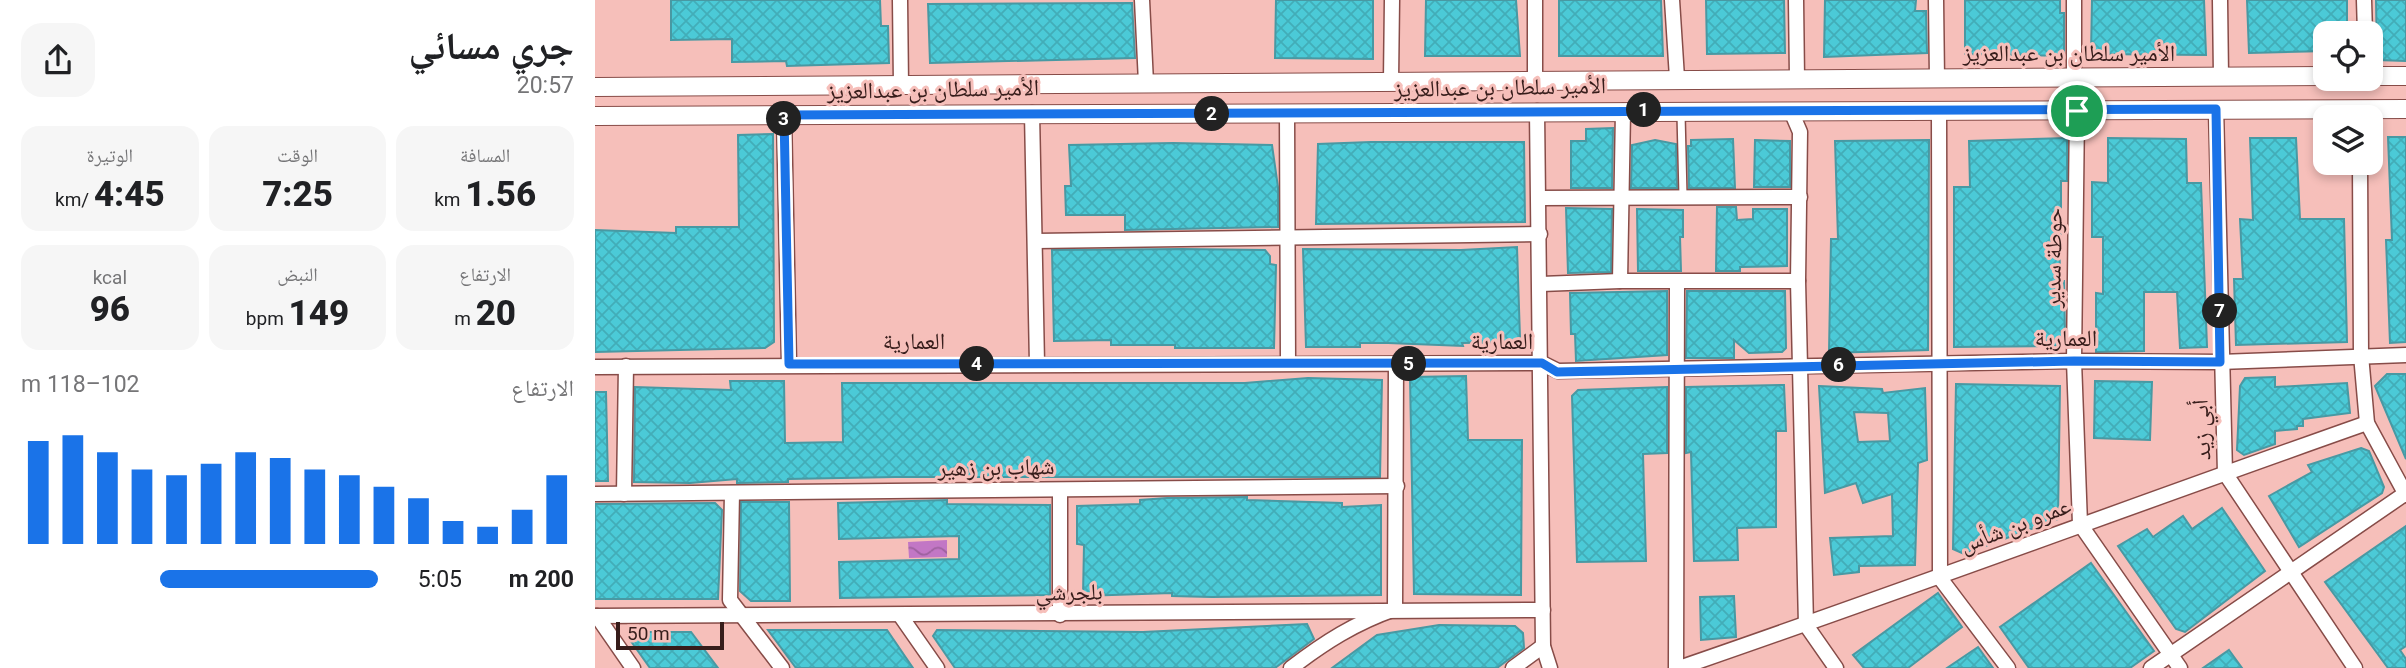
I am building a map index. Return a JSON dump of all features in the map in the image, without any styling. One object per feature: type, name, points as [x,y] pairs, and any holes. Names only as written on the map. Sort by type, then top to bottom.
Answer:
[{"type":"street","points":[[900,0],[901,85]]},
{"type":"street","points":[[1142,0],[1146,83]]},
{"type":"street","points":[[1391,80],[1392,0]]},
{"type":"street","points":[[1535,0],[1535,80]]},
{"type":"street","points":[[1672,0],[1677,78]]},
{"type":"street","points":[[1796,0],[1797,78]]},
{"type":"street","points":[[1936,0],[1937,79]]},
{"type":"street","points":[[2074,0],[2074,77]]},
{"type":"street","points":[[2220,0],[2221,76]]},
{"type":"street","points":[[2364,0],[2365,21]]},
{"type":"street","name":"الأمير سلطان بن عبدالعزيز","points":[[598,87],[2313,76]]},
{"type":"street","points":[[2383,76],[2406,76]]},
{"type":"street","points":[[598,87],[618,91],[621,101],[616,111],[600,116]]},
{"type":"street","points":[[647,87],[636,92],[633,104],[636,109],[651,115]]},
{"type":"street","name":"الأمير سلطان بن عبدالعزيز","points":[[600,116],[1680,110],[2216,109],[2313,112]]},
{"type":"street","name":"أبي زيد","points":[[2216,109],[2220,362],[2225,473],[2355,668]]},
{"type":"street","name":"الأمير سلطان بن عبدالعزيز","points":[[2383,111],[2406,109]]},
{"type":"street","points":[[1537,111],[1542,363],[1543,646],[1550,668]]},
{"type":"street","points":[[1620,281],[1623,111]]},
{"type":"street","points":[[1791,111],[1800,132],[1798,281],[1806,625],[1836,668]]},
{"type":"street","points":[[1939,111],[1940,578],[2008,668]]},
{"type":"street","name":"حوطة سدير","points":[[2077,111],[2074,361],[2080,524]]},
{"type":"street","points":[[1032,113],[1037,364]]},
{"type":"street","points":[[1287,114],[1288,362]]},
{"type":"street","points":[[784,115],[789,364]]},
{"type":"street","points":[[2151,668],[2406,494],[2367,423],[2361,355],[2360,175]]},
{"type":"street","points":[[1539,198],[1800,197]]},
{"type":"street","points":[[1036,241],[1540,234]]},
{"type":"street","points":[[1541,284],[1798,281]]},
{"type":"street","points":[[1677,282],[1677,668]]},
{"type":"street","name":"العمارية","points":[[595,367],[789,364],[1542,363],[1557,372],[1941,363],[2220,362],[2406,355]]},
{"type":"street","points":[[1291,668],[1340,633],[1395,609],[1396,364]]},
{"type":"street","points":[[624,494],[626,366]]},
{"type":"street","name":"عمرو بن شأس","points":[[1677,668],[1940,578],[2080,524],[2367,423]]},
{"type":"street","name":"شهاب بن زهير","points":[[595,494],[1397,486]]},
{"type":"street","points":[[1060,490],[1060,615]]},
{"type":"street","points":[[732,493],[730,600],[782,668]]},
{"type":"street","points":[[2080,524],[2180,668]]},
{"type":"street","name":"بلجرشي","points":[[596,616],[1543,610]]},
{"type":"street","points":[[900,614],[937,668]]},
{"type":"street","points":[[596,616],[633,668]]},
{"type":"street","points":[[1513,668],[1543,646]]},
{"type":"lane","points":[[1680,110],[1683,196]]},
{"type":"water","points":[[947,540],[947,557],[909,558],[908,542]]},
{"type":"building","points":[[671,0],[880,0],[881,26],[888,26],[889,63],[787,66],[786,61],[732,62],[732,39],[671,40]]},
{"type":"building","points":[[1276,0],[1373,0],[1373,59],[1275,58]]},
{"type":"building","points":[[1426,0],[1516,0],[1520,56],[1425,56]]},
{"type":"building","points":[[1559,0],[1661,0],[1663,56],[1559,56]]},
{"type":"building","points":[[1706,0],[1784,0],[1785,53],[1707,54]]},
{"type":"building","points":[[1825,0],[1916,0],[1915,11],[1926,11],[1927,53],[1824,57]]},
{"type":"building","points":[[1965,0],[2060,0],[2060,13],[2064,13],[2064,56],[1965,54]]},
{"type":"building","points":[[2092,0],[2204,0],[2206,55],[2091,54]]},
{"type":"building","points":[[2247,0],[2347,0],[2347,21],[2313,21],[2313,51],[2249,53]]},
{"type":"building","points":[[2376,0],[2406,0],[2406,61],[2383,60],[2383,21],[2376,21]]},
{"type":"building","points":[[1132,3],[1135,58],[930,63],[928,4]]},
{"type":"building","points":[[1613,128],[1612,188],[1571,188],[1571,141],[1586,141],[1586,129]]},
{"type":"building","points":[[773,134],[774,342],[765,348],[595,352],[595,230],[676,233],[676,227],[739,227],[738,135]]},
{"type":"building","points":[[2388,137],[2406,137],[2406,342],[2390,343],[2386,240],[2392,240]]},
{"type":"building","points":[[2067,138],[2067,181],[2061,181],[2061,236],[2058,236],[2061,281],[2064,281],[2065,334],[2060,346],[1954,347],[1954,187],[1970,187],[1969,141]]},
{"type":"building","points":[[2108,138],[2186,139],[2187,183],[2201,183],[2207,347],[2180,348],[2177,292],[2144,292],[2144,351],[2096,352],[2096,293],[2103,294],[2103,237],[2092,237],[2092,182],[2108,183]]},
{"type":"building","points":[[2250,138],[2296,138],[2300,219],[2344,219],[2347,342],[2236,345],[2234,279],[2243,279],[2240,219],[2253,220]]},
{"type":"building","points":[[1733,139],[1735,188],[1689,188],[1688,146],[1691,146],[1691,140]]},
{"type":"building","points":[[1655,140],[1676,144],[1677,188],[1631,188],[1632,145]]},
{"type":"building","points":[[1755,140],[1790,141],[1790,187],[1754,187]]},
{"type":"building","points":[[1929,140],[1928,350],[1829,353],[1831,239],[1838,239],[1835,141]]},
{"type":"building","points":[[1524,142],[1525,222],[1316,224],[1318,144]]},
{"type":"building","points":[[1069,145],[1272,145],[1278,187],[1278,227],[1125,230],[1125,215],[1066,215],[1065,186],[1071,186]]},
{"type":"building","points":[[1717,207],[1736,207],[1737,220],[1753,219],[1753,209],[1787,209],[1787,266],[1740,267],[1740,271],[1716,271]]},
{"type":"building","points":[[1566,208],[1612,209],[1611,272],[1568,273]]},
{"type":"building","points":[[1637,209],[1683,210],[1683,237],[1680,237],[1681,271],[1638,271]]},
{"type":"building","points":[[1517,247],[1520,338],[1516,342],[1462,343],[1463,346],[1360,343],[1360,347],[1306,347],[1303,249],[1461,250]]},
{"type":"building","points":[[1052,250],[1265,250],[1270,256],[1270,264],[1276,265],[1274,348],[1175,348],[1175,345],[1111,345],[1111,340],[1054,341]]},
{"type":"building","points":[[1667,291],[1667,355],[1576,361],[1575,334],[1571,334],[1570,293]]},
{"type":"building","points":[[1687,291],[1785,291],[1786,348],[1782,352],[1749,353],[1734,340],[1734,358],[1686,358]]},
{"type":"building","points":[[2387,374],[2406,374],[2406,459],[2375,386]]},
{"type":"building","points":[[1466,376],[1468,440],[1522,440],[1521,595],[1414,594],[1410,377]]},
{"type":"building","points":[[2275,377],[2275,387],[2347,383],[2350,413],[2303,419],[2303,426],[2297,426],[2297,429],[2275,431],[2275,444],[2244,455],[2237,450],[2240,386],[2245,378]]},
{"type":"building","points":[[1308,378],[1382,380],[1380,477],[895,477],[737,483],[737,479],[690,483],[634,482],[635,387],[731,390],[730,381],[784,381],[785,443],[843,442],[842,383],[1245,383]]},
{"type":"building","points":[[2095,381],[2152,382],[2150,440],[2094,438]]},
{"type":"building","points":[[1956,384],[2060,386],[2058,519],[1964,554],[1953,549]]},
{"type":"building","points":[[1784,385],[1786,431],[1776,431],[1776,527],[1737,528],[1738,560],[1694,561],[1691,452],[1686,453],[1686,387]]},
{"type":"building","points":[[1819,386],[1882,389],[1883,393],[1925,388],[1927,460],[1918,463],[1915,565],[1859,566],[1859,572],[1834,575],[1830,538],[1893,536],[1892,494],[1863,503],[1856,483],[1825,493]],"holes":[[[1854,412],[1888,413],[1890,441],[1858,442]]]},
{"type":"building","points":[[1667,387],[1667,453],[1643,454],[1646,561],[1577,562],[1572,396],[1578,390]]},
{"type":"building","points":[[595,392],[606,392],[608,481],[595,481]]},
{"type":"building","points":[[2361,448],[2369,451],[2384,487],[2382,493],[2299,547],[2269,496],[2312,472],[2308,465]]},
{"type":"building","points":[[1247,497],[1247,500],[1342,503],[1342,507],[1381,505],[1381,595],[1212,597],[1172,596],[1172,593],[1083,596],[1084,545],[1077,544],[1077,506],[1140,504],[1140,500],[1167,498]]},
{"type":"building","points":[[947,500],[947,504],[1050,505],[1050,595],[840,598],[839,562],[959,559],[959,536],[839,539],[838,503]]},
{"type":"building","points":[[741,502],[789,502],[790,601],[751,601],[740,591]]},
{"type":"building","points":[[715,503],[722,510],[718,599],[595,599],[595,504]]},
{"type":"building","points":[[2222,508],[2265,571],[2185,632],[2176,629],[2118,546],[2147,529],[2153,537],[2183,516],[2192,529]]},
{"type":"building","points":[[2406,526],[2406,646],[2400,650],[2406,659],[2406,668],[2388,668],[2325,582]]},
{"type":"building","points":[[2091,563],[2154,651],[2130,668],[2029,668],[2000,627]]},
{"type":"building","points":[[1938,593],[1962,627],[1908,668],[1864,668],[1853,655]]},
{"type":"building","points":[[1734,596],[1736,637],[1701,640],[1700,597]]},
{"type":"building","points":[[1307,624],[1314,639],[1275,668],[955,668],[933,636],[937,630],[1143,632]]},
{"type":"building","points":[[1439,625],[1515,626],[1523,633],[1524,648],[1497,668],[1332,668],[1377,635]]},
{"type":"building","points":[[768,630],[887,630],[913,668],[796,668]]},
{"type":"building","points":[[632,632],[691,632],[718,668],[650,668],[628,637]]},
{"type":"building","points":[[1978,647],[1993,668],[1947,668]]},
{"type":"building","points":[[2229,650],[2242,668],[2203,668]]},
{"type":"route","points":[[2216,109],[2220,362],[1871,364],[1557,372],[1542,363],[789,364],[784,115],[1680,110],[2077,111],[2216,109]]}]
